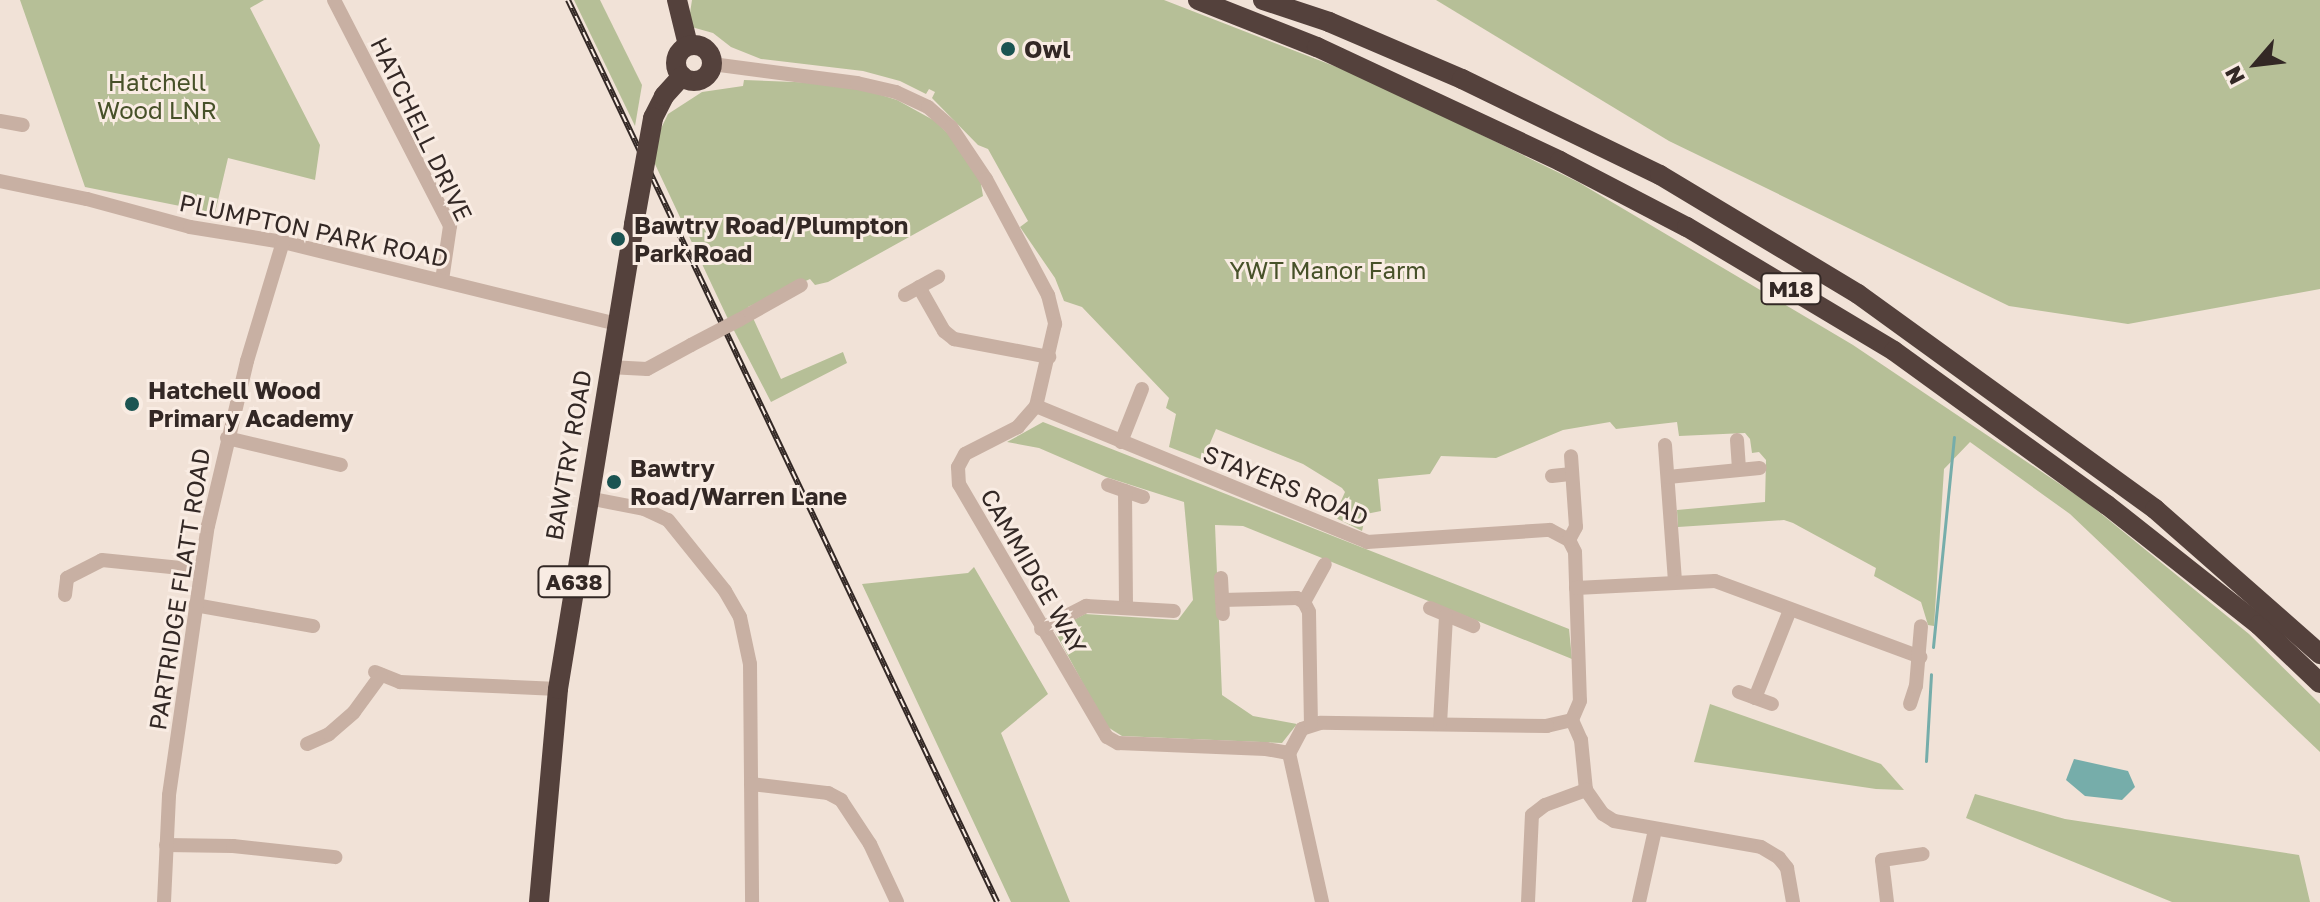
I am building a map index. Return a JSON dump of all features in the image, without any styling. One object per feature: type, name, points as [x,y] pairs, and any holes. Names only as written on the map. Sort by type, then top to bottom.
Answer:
[{"type":"highway","name":"BAWTRY ROAD","points":[[539,902],[558,689],[609,367],[653,118],[664,96],[682,76],[676,59],[688,45],[677,0]]},
{"type":"highway","name":"M18","points":[[1198,0],[1317,47],[1560,161],[1687,227],[1882,343],[2107,505],[2259,625],[2320,683]]},
{"type":"highway","name":"M18","points":[[1263,0],[1329,22],[1462,79],[1660,175],[1858,294],[2155,509],[2320,654]]},
{"type":"highway","points":[[682,76],[701,79],[712,64],[705,49],[688,45]]},
{"type":"street","name":"HATCHELL DRIVE","points":[[334,0],[450,226],[452,233],[442,280]]},
{"type":"street","points":[[712,64],[857,83],[896,92],[928,107],[951,127],[986,179],[1048,295],[1055,324],[1036,406]]},
{"type":"street","points":[[0,121],[23,125]]},
{"type":"street","name":"PLUMPTON PARK ROAD","points":[[0,181],[87,199],[190,227],[283,242],[618,324]]},
{"type":"street","name":"PARTRIDGE FLATT ROAD","points":[[164,902],[166,845],[200,570],[227,438],[283,242]]},
{"type":"street","points":[[905,295],[938,277]]},
{"type":"street","points":[[609,367],[647,369],[801,285]]},
{"type":"street","points":[[919,287],[944,331],[954,339],[1049,357]]},
{"type":"street","points":[[1121,442],[1142,389]]},
{"type":"street","name":"STAYERS ROAD","points":[[1036,406],[1367,542],[1550,530],[1569,540]]},
{"type":"street","name":"CAMMIDGE WAY","points":[[1036,406],[1018,427],[965,454],[958,467],[959,484],[1100,730],[1118,743],[1266,749],[1289,753]]},
{"type":"street","points":[[227,438],[341,465]]},
{"type":"street","points":[[1737,440],[1739,469]]},
{"type":"street","points":[[1665,445],[1675,581]]},
{"type":"street","points":[[1571,456],[1576,527],[1569,540],[1575,552],[1580,701],[1572,720]]},
{"type":"street","points":[[1668,477],[1760,468]]},
{"type":"street","points":[[1552,476],[1572,474]]},
{"type":"street","points":[[1108,485],[1143,497]]},
{"type":"street","points":[[1125,491],[1126,608]]},
{"type":"street","points":[[588,498],[644,509],[668,520],[732,604],[748,641],[752,902]]},
{"type":"street","points":[[65,595],[67,578],[102,560],[200,570]]},
{"type":"street","points":[[1304,602],[1325,564]]},
{"type":"street","points":[[1221,578],[1223,607],[1297,598],[1304,602],[1309,612],[1311,724]]},
{"type":"street","points":[[1576,588],[1715,581],[1920,657]]},
{"type":"street","points":[[195,605],[313,626]]},
{"type":"street","points":[[1041,629],[1086,606],[1174,611]]},
{"type":"street","points":[[1430,608],[1473,626]]},
{"type":"street","points":[[1755,698],[1790,610]]},
{"type":"street","points":[[1440,724],[1446,616]]},
{"type":"street","points":[[1910,704],[1920,657],[1921,626]]},
{"type":"street","points":[[307,744],[329,734],[354,712],[378,673],[400,682],[558,689]]},
{"type":"street","points":[[1739,692],[1772,704]]},
{"type":"street","points":[[1322,902],[1289,753],[1302,729],[1311,724],[1547,726],[1572,720]]},
{"type":"street","points":[[1572,720],[1580,733],[1586,790],[1598,810],[1614,821],[1750,843],[1771,852],[1787,868],[1793,902]]},
{"type":"street","points":[[751,784],[828,793],[841,800],[870,844],[897,902]]},
{"type":"street","points":[[1528,902],[1532,815],[1545,805],[1586,790]]},
{"type":"street","points":[[1639,902],[1655,830]]},
{"type":"street","points":[[166,845],[233,846],[335,857]]},
{"type":"street","points":[[1887,902],[1882,860],[1923,854]]},
{"type":"green space","name":"Hatchell Wood LNR","points":[[20,0],[264,0],[250,8],[320,145],[315,180],[228,158],[215,213],[85,187]]},
{"type":"green space","points":[[574,0],[600,0],[642,85],[635,126]]},
{"type":"green space","name":"YWT Manor Farm","points":[[692,0],[1164,0],[1365,78],[1578,182],[1853,345],[2088,503],[2249,634],[2320,704],[2320,752],[2070,514],[1970,442],[1944,469],[1934,626],[1928,625],[1921,602],[1874,576],[1876,568],[1793,523],[1784,520],[1678,527],[1677,510],[1765,502],[1766,460],[1759,452],[1752,453],[1750,439],[1745,433],[1679,436],[1677,422],[1616,429],[1610,422],[1563,430],[1496,458],[1441,456],[1430,474],[1378,479],[1381,511],[1366,514],[1362,531],[1334,517],[1345,492],[1342,488],[1303,464],[1216,429],[1203,460],[1169,447],[1176,414],[1166,408],[1169,398],[1082,307],[1064,301],[1055,278],[1020,227],[1028,221],[988,149],[978,145],[932,98],[935,92],[929,89],[926,94],[900,81],[863,71],[761,59],[731,47],[713,33],[688,26]]},
{"type":"green space","points":[[1436,0],[2320,0],[2320,289],[2128,324],[2009,306],[1669,141]]},
{"type":"green space","points":[[744,80],[846,84],[897,100],[935,121],[966,151],[980,178],[983,196],[828,282],[815,285],[810,279],[748,307],[781,379],[843,352],[847,363],[771,402],[654,162],[655,141],[668,114],[702,92],[743,86]]},
{"type":"green space","points":[[1043,422],[1569,629],[1572,659],[1243,526],[1215,525],[1222,695],[1253,716],[1297,724],[1282,743],[1122,736],[1106,726],[1054,630],[1085,614],[1178,620],[1193,600],[1184,502],[1106,477],[1039,448],[1007,442]]},
{"type":"green space","points":[[974,567],[1048,694],[1001,733],[1070,902],[1011,902],[862,584],[968,573]]},
{"type":"green space","points":[[1710,704],[1881,764],[1904,790],[1876,789],[1694,762]]},
{"type":"green space","points":[[1975,794],[2065,819],[2299,855],[2310,902],[2172,902],[1966,818]]},
{"type":"water","points":[[2074,759],[2128,771],[2135,787],[2122,800],[2085,796],[2066,780]]},
{"type":"waterway","points":[[1933,647],[1954,437]]},
{"type":"waterway","points":[[1926,761],[1931,674]]},
{"type":"railway","points":[[568,0],[997,902]]},
{"type":"place","name":"Owl","points":[[1008,49]]},
{"type":"place","name":"Bawtry Road/Plumpton Park Road","points":[[618,239]]},
{"type":"place","name":"Hatchell Wood Primary Academy","points":[[132,404]]},
{"type":"place","name":"Bawtry Road/Warren Lane","points":[[614,482]]}]
